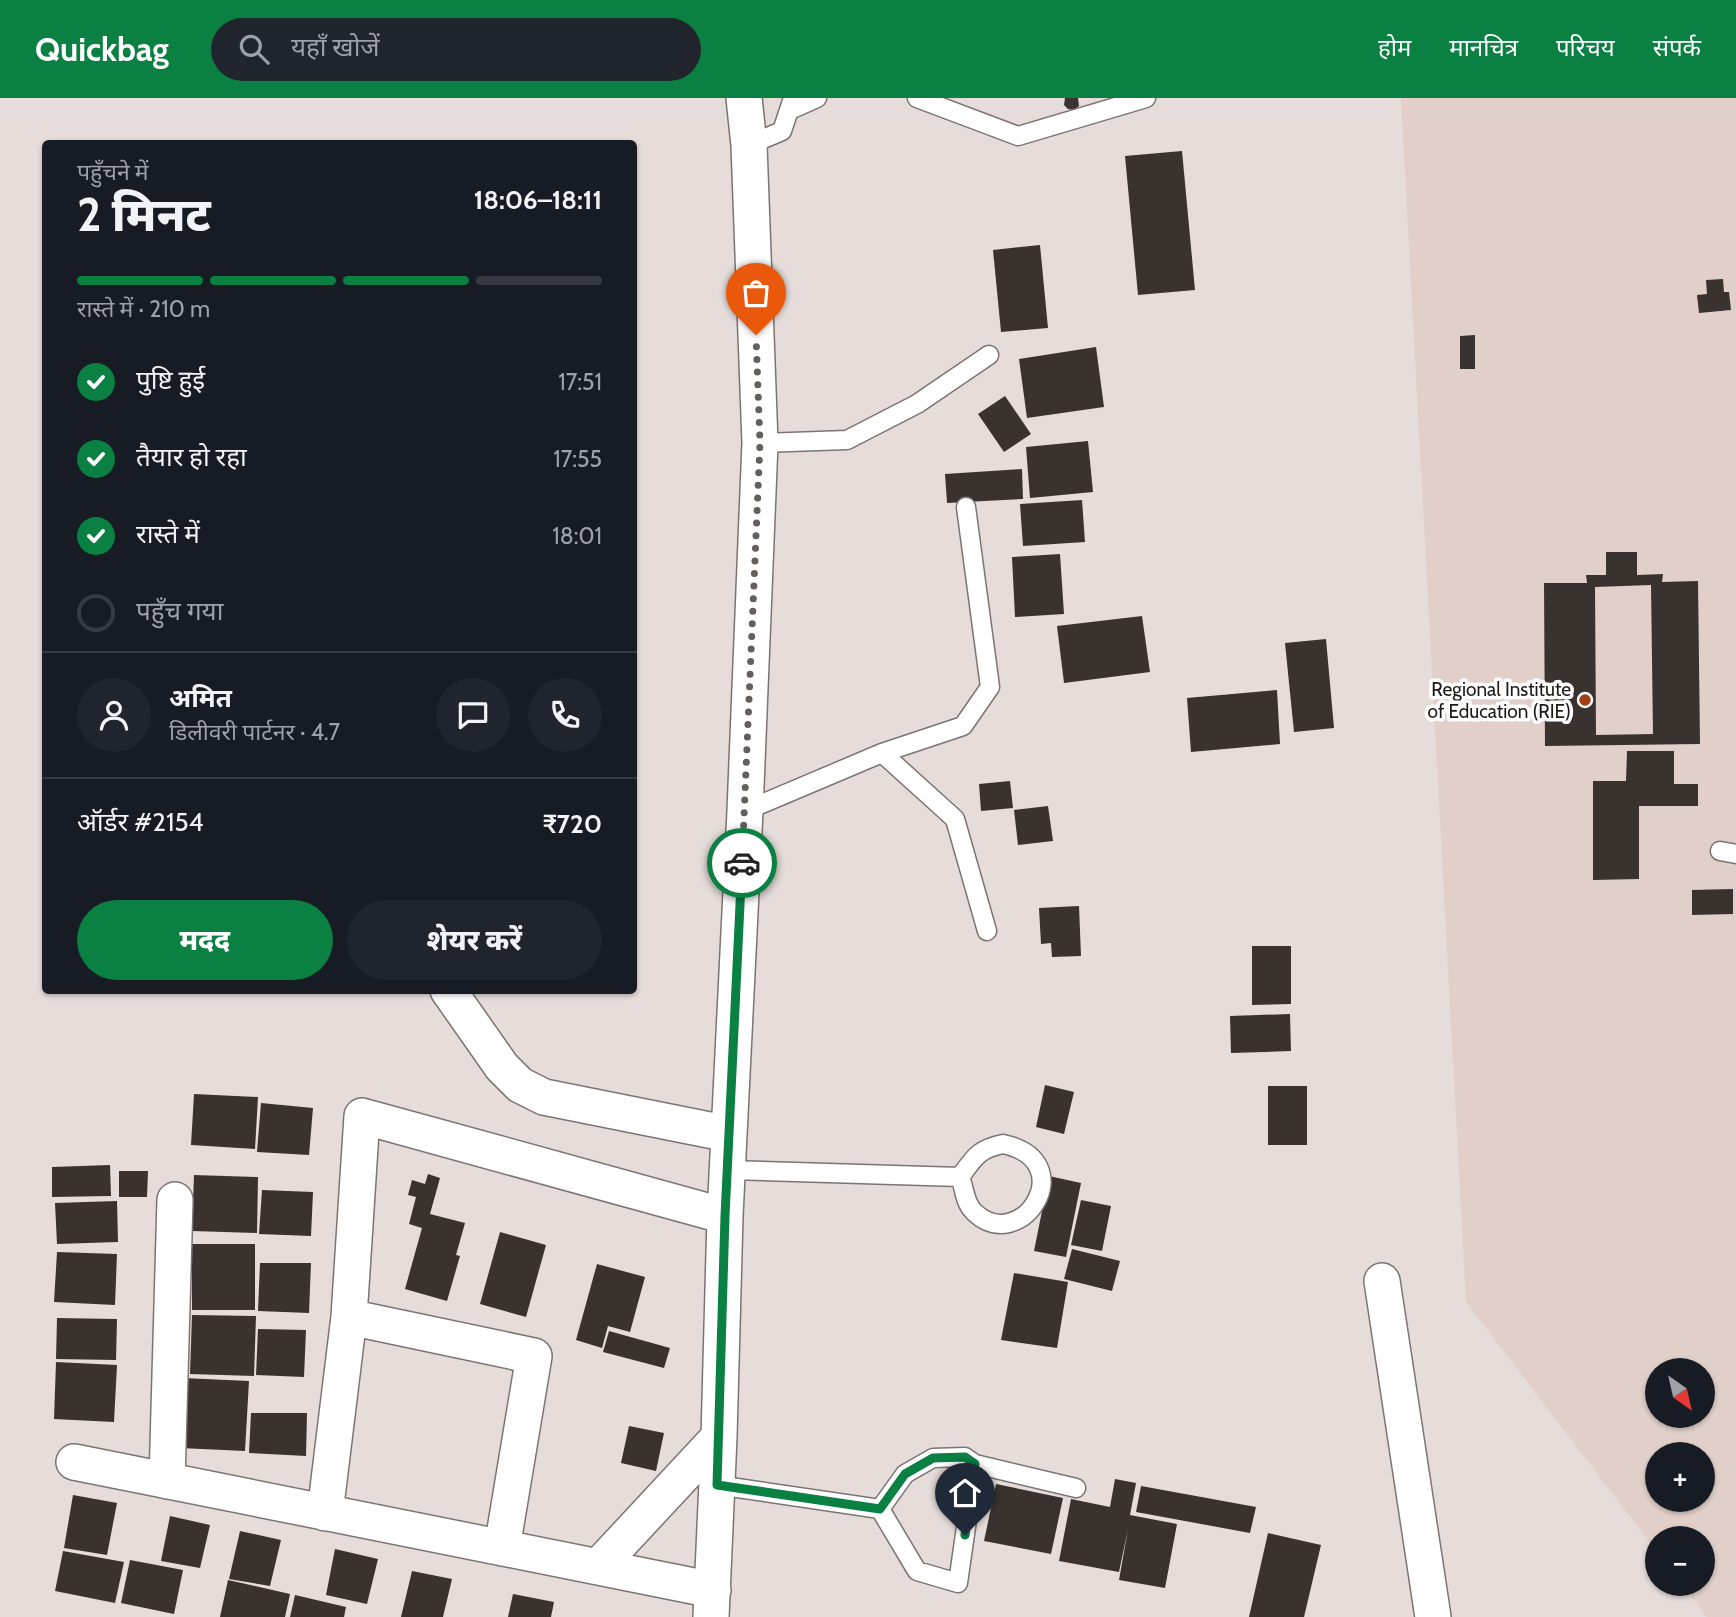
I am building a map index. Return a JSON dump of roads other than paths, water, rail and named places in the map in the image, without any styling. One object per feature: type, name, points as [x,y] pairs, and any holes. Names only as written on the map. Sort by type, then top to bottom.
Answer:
[{"type":"street","points":[[74,1462],[598,1567],[712,1604],[725,1216],[760,443],[749,145],[744,98]]},
{"type":"street","points":[[451,994],[502,1067],[520,1085],[544,1097],[729,1134]]},
{"type":"street","points":[[325,1513],[349,1317],[362,1116],[725,1216]]},
{"type":"street","points":[[167,1481],[175,1200]]},
{"type":"street","points":[[1382,1281],[1433,1617]]},
{"type":"street","points":[[349,1317],[534,1356],[502,1549]]},
{"type":"street","points":[[598,1567],[719,1437]]},
{"type":"lane","points":[[749,145],[782,131],[791,104],[817,98]]},
{"type":"lane","points":[[917,98],[1017,136],[1146,98]]},
{"type":"lane","points":[[760,443],[847,440],[917,404],[989,355]]},
{"type":"lane","points":[[745,811],[882,754],[963,726],[990,687],[966,507]]},
{"type":"lane","points":[[882,754],[955,819],[987,931]]},
{"type":"lane","points":[[1003,1144],[1018,1147],[1030,1156],[1039,1169],[1042,1184],[1039,1199],[1030,1212],[1017,1220],[1002,1224],[986,1220],[974,1212],[965,1199],[960,1177],[975,1156],[987,1147],[1003,1144]]},
{"type":"lane","points":[[728,1170],[960,1177]]},
{"type":"lane","points":[[880,1509],[905,1474],[933,1458],[965,1457],[975,1464],[1076,1489]]},
{"type":"lane","points":[[880,1509],[918,1571],[957,1583],[975,1464]]},
{"type":"lane","points":[[717,1485],[880,1509]]},
{"type":"place","name":"Regional Institute of Education (RIE)","points":[[1585,700]]}]
